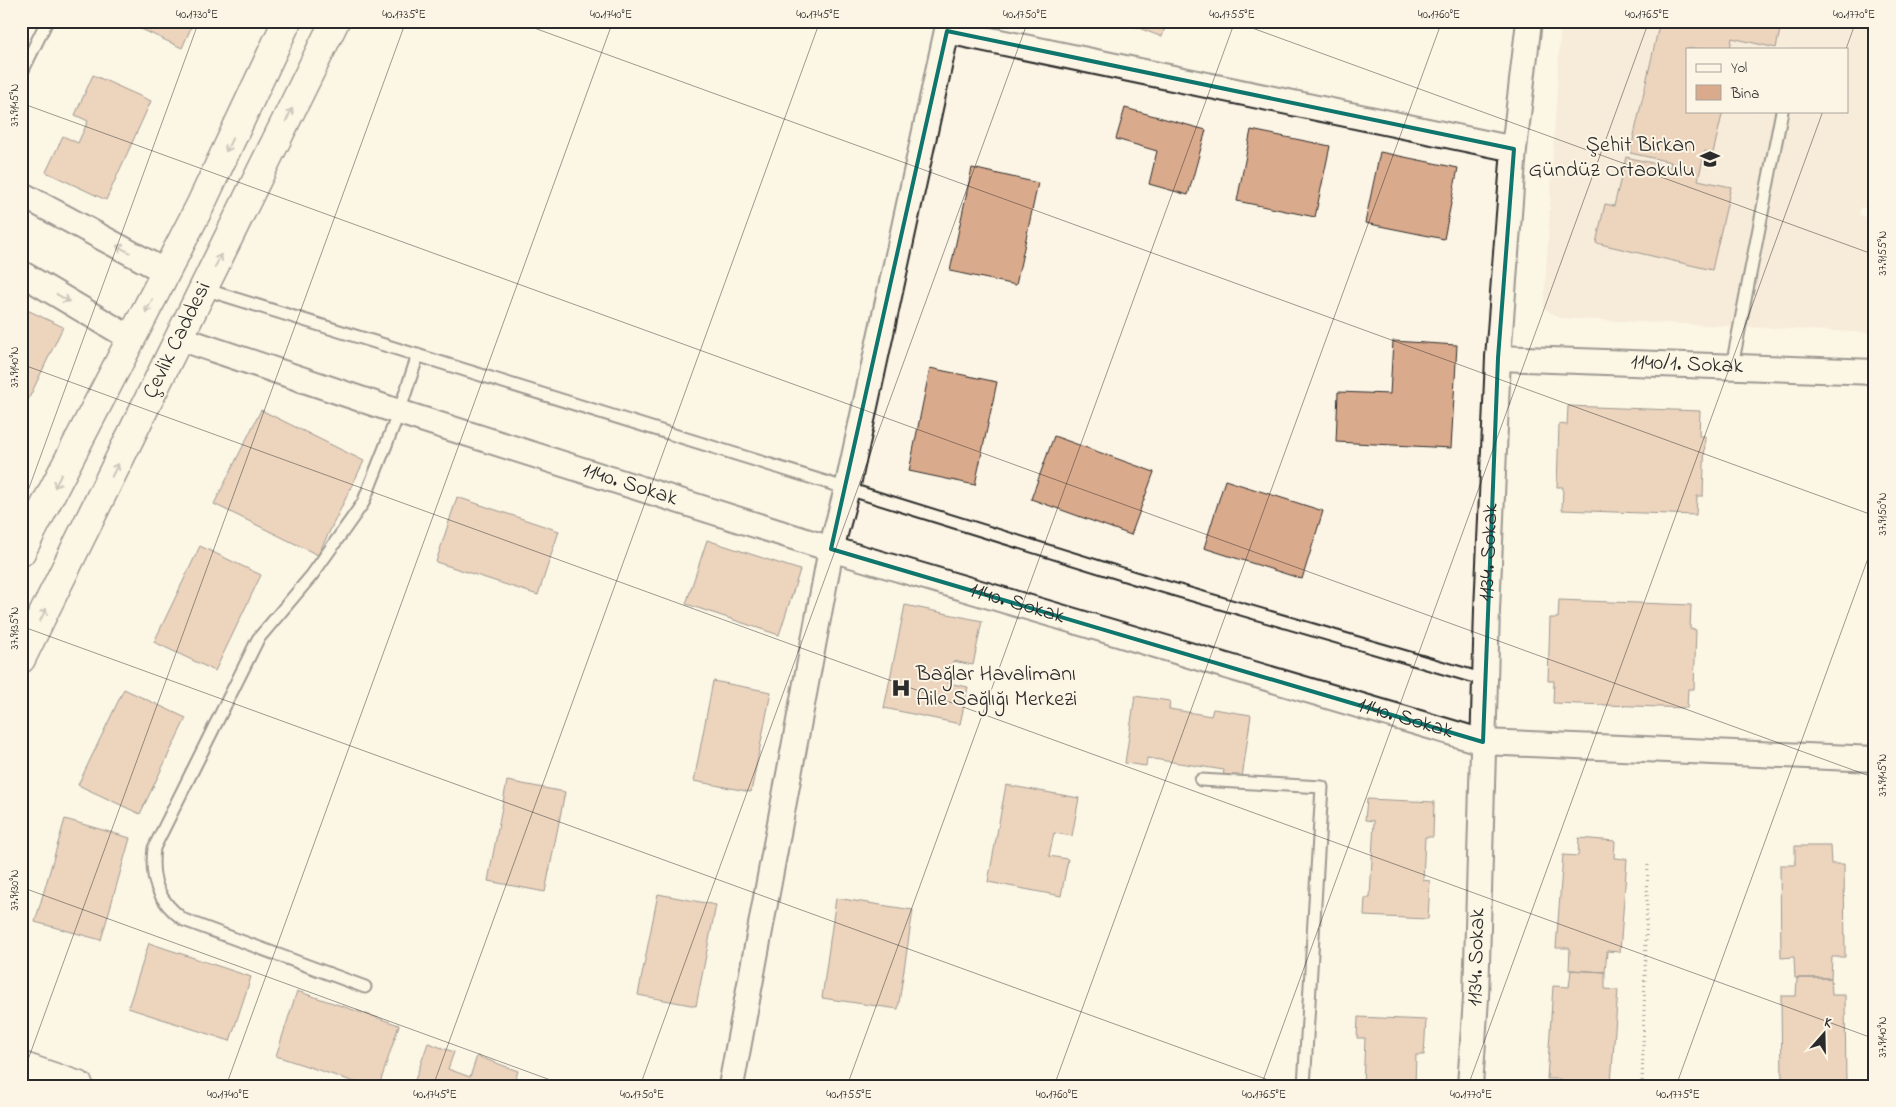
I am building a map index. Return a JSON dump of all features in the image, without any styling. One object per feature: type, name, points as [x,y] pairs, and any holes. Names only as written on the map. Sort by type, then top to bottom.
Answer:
[{"type":"main road","name":"Çevlik Caddesi","points":[[21,552],[204,197],[287,21]]},
{"type":"main road","name":"Çevlik Caddesi","points":[[21,659],[335,21]]},
{"type":"main road","points":[[21,1066],[79,1086]]},
{"type":"street","name":"1134. Sokak","points":[[1470,1086],[1476,998],[1485,680],[1498,358],[1514,149],[1529,21]]},
{"type":"street","points":[[731,1086],[831,549],[847,489],[948,26],[1514,149]]},
{"type":"street","points":[[21,194],[166,272]]},
{"type":"street","points":[[21,273],[132,339]]},
{"type":"street","name":"1140. Sokak","points":[[180,338],[399,412],[831,549],[1483,742],[1875,759]]},
{"type":"street","name":"1140/1. Sokak","points":[[1498,358],[1875,372]]},
{"type":"lane","points":[[21,74],[47,21]]},
{"type":"lane","points":[[1732,366],[1782,112]]},
{"type":"lane","points":[[204,289],[1138,579],[1485,680]]},
{"type":"lane","points":[[366,987],[184,920],[174,912],[158,892],[152,863],[154,848],[258,639],[312,575],[364,503],[399,412],[418,355]]},
{"type":"lane","points":[[1201,780],[1322,787],[1304,1086]]},
{"type":"path","points":[[1642,1086],[1648,863]]},
{"type":"highlighted area","points":[[947,31],[1514,149],[1498,358],[1483,742],[831,549]]},
{"type":"shaded area","name":"Şehit Birkan Gündüz Ortaokulu","points":[[1561,21],[1875,21],[1875,211],[1861,207],[1859,215],[1875,219],[1875,333],[1559,318],[1544,308]]},
{"type":"building","points":[[124,21],[194,21],[182,48]]},
{"type":"building","points":[[1121,21],[1167,21],[1162,37]]},
{"type":"building","points":[[1660,21],[1782,21],[1776,48],[1732,38],[1730,48],[1686,48],[1686,112],[1723,112],[1713,153],[1705,151],[1698,180],[1731,187],[1712,270],[1596,243],[1605,204],[1614,206],[1626,157],[1670,167],[1671,162],[1630,153]]},
{"type":"building","points":[[93,75],[151,101],[106,200],[46,172],[63,136],[78,143],[88,121],[75,115]]},
{"type":"building","points":[[1125,108],[1206,130],[1188,195],[1149,184],[1157,151],[1116,139]]},
{"type":"building","points":[[1251,130],[1330,146],[1315,217],[1237,201]]},
{"type":"building","points":[[1380,152],[1458,168],[1444,239],[1365,223]]},
{"type":"building","points":[[972,168],[1038,183],[1016,285],[950,271]]},
{"type":"building","points":[[21,307],[63,327],[21,415]]},
{"type":"building","points":[[1393,341],[1457,345],[1451,448],[1336,442],[1338,392],[1390,394]]},
{"type":"building","points":[[930,368],[997,382],[975,485],[909,471]]},
{"type":"building","points":[[1568,406],[1700,411],[1699,436],[1705,436],[1703,496],[1697,496],[1696,515],[1562,510],[1563,487],[1557,487],[1559,424],[1567,425]]},
{"type":"building","points":[[261,410],[364,461],[318,555],[214,504]]},
{"type":"building","points":[[1054,436],[1154,472],[1131,535],[1031,499]]},
{"type":"building","points":[[1225,480],[1323,511],[1302,579],[1204,548]]},
{"type":"building","points":[[457,497],[559,531],[538,595],[436,562]]},
{"type":"building","points":[[707,540],[800,570],[779,635],[686,604]]},
{"type":"building","points":[[200,546],[261,575],[215,671],[154,642]]},
{"type":"building","points":[[1559,600],[1691,605],[1690,629],[1696,630],[1694,689],[1688,689],[1687,708],[1553,703],[1554,681],[1548,681],[1550,618],[1558,618]]},
{"type":"building","points":[[905,605],[982,621],[973,665],[953,661],[948,683],[968,687],[960,724],[884,708]]},
{"type":"building","points":[[713,681],[771,692],[751,792],[694,781]]},
{"type":"building","points":[[124,689],[186,718],[140,814],[78,785]]},
{"type":"building","points":[[1135,696],[1170,701],[1169,709],[1211,716],[1213,709],[1251,715],[1242,778],[1223,776],[1224,770],[1147,758],[1146,766],[1125,763]]},
{"type":"building","points":[[507,781],[565,792],[545,892],[488,881]]},
{"type":"building","points":[[1006,785],[1079,798],[1072,836],[1054,833],[1049,856],[1068,859],[1061,896],[988,882]]},
{"type":"building","points":[[1367,799],[1434,802],[1433,837],[1425,837],[1423,880],[1430,881],[1428,919],[1364,916],[1365,898],[1370,898],[1374,821],[1365,820]]},
{"type":"building","points":[[65,819],[130,838],[101,940],[35,922]]},
{"type":"building","points":[[1579,838],[1615,841],[1614,858],[1627,859],[1620,952],[1607,951],[1605,972],[1569,970],[1570,948],[1556,948],[1563,855],[1578,856]]},
{"type":"building","points":[[1795,846],[1830,846],[1831,864],[1844,864],[1845,957],[1832,957],[1831,978],[1795,978],[1794,957],[1781,958],[1780,865],[1795,865]]},
{"type":"building","points":[[658,894],[716,905],[696,1006],[638,995]]},
{"type":"building","points":[[836,898],[913,910],[898,1009],[822,998]]},
{"type":"building","points":[[149,943],[251,977],[230,1041],[128,1008]]},
{"type":"building","points":[[1571,970],[1605,972],[1605,989],[1618,990],[1611,1083],[1598,1082],[1598,1086],[1561,1086],[1560,1079],[1547,1079],[1553,986],[1569,987]]},
{"type":"building","points":[[1797,978],[1831,978],[1832,995],[1845,995],[1846,1086],[1782,1086],[1781,996],[1796,996]]},
{"type":"building","points":[[297,991],[399,1025],[379,1086],[367,1086],[276,1056]]},
{"type":"building","points":[[1358,1017],[1426,1020],[1424,1055],[1416,1055],[1415,1086],[1363,1086],[1365,1038],[1357,1038]]},
{"type":"building","points":[[428,1043],[454,1052],[448,1069],[470,1077],[477,1056],[518,1071],[513,1086],[406,1086],[408,1081],[414,1083]]},
{"type":"place","name":"Şehit Birkan Gündüz Ortaokulu","points":[[1710,159]]},
{"type":"place","name":"Bağlar Havalimanı Aile Sağlığı Merkezi","points":[[901,688]]}]
